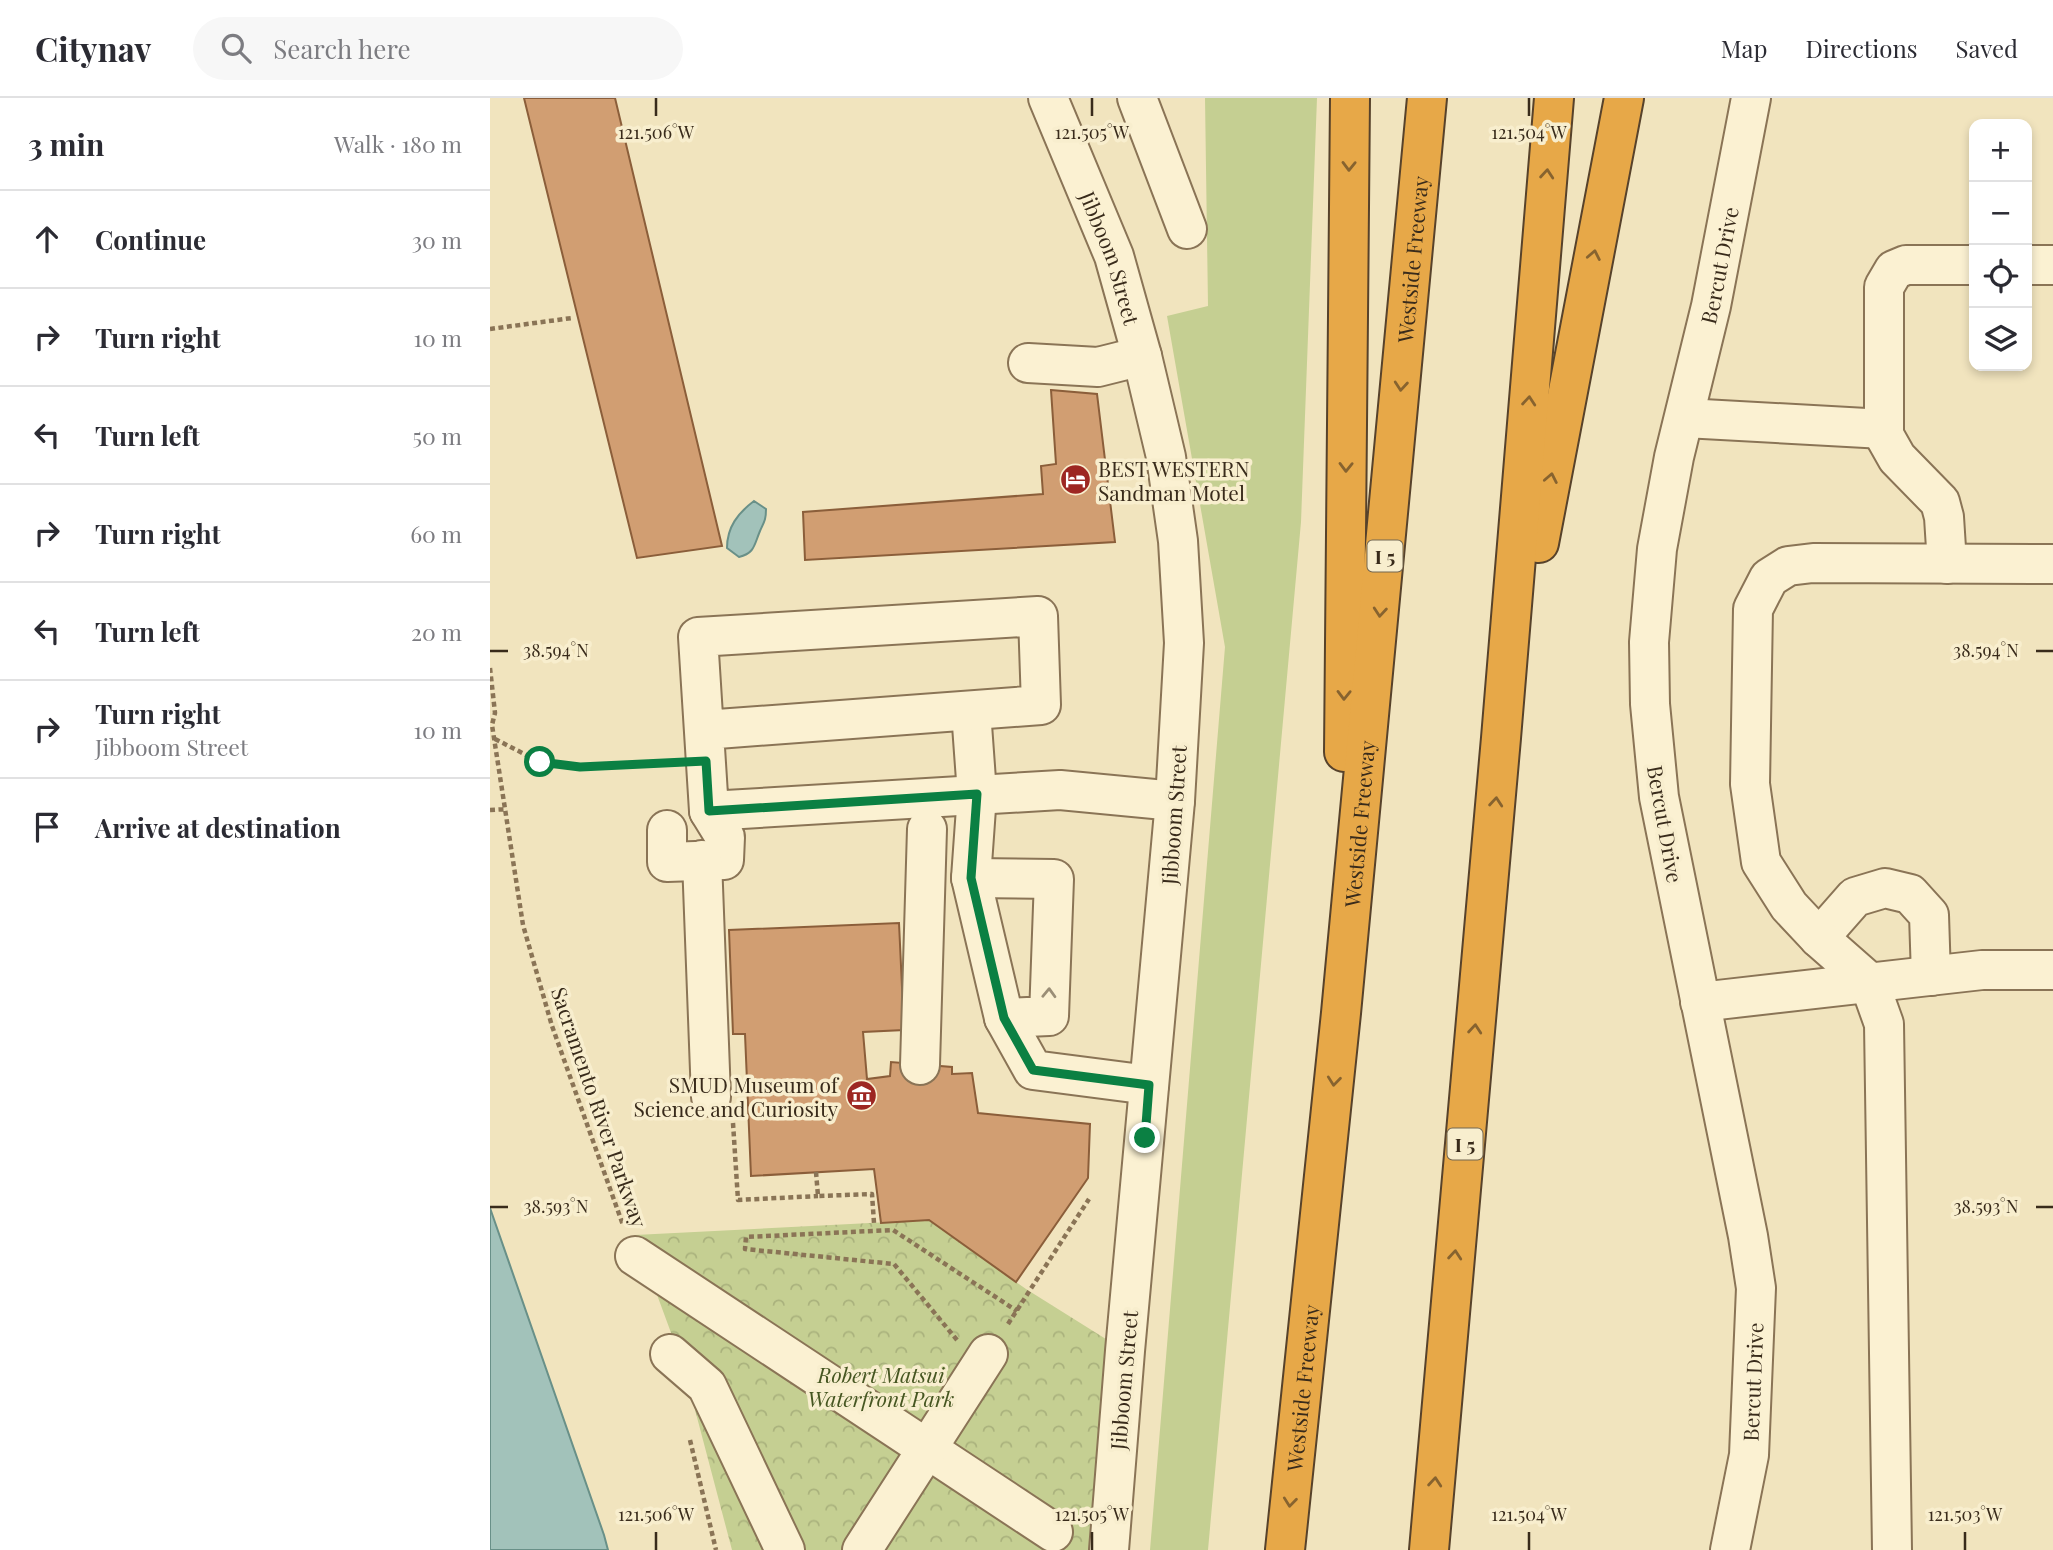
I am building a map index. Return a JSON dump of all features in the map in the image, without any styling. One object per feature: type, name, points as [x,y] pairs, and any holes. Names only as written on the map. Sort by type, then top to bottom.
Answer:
[{"type":"highway","points":[[1341,1013],[1350,98]]},
{"type":"highway","name":"Westside Freeway","points":[[1285,1550],[1341,1013],[1427,98]]},
{"type":"highway","name":"I 5","points":[[1429,1550],[1554,98]]},
{"type":"highway","points":[[1501,738],[1624,98]]},
{"type":"street","name":"Jibboom Street","points":[[1048,98],[1114,256],[1142,356],[1166,457],[1178,541],[1184,643],[1175,801],[1109,1550]]},
{"type":"street","points":[[1137,98],[1186,229]]},
{"type":"street","name":"Bercut Drive","points":[[1730,1550],[1749,1455],[1756,1288],[1658,797],[1650,704],[1649,642],[1657,549],[1674,457],[1711,306],[1751,98]]},
{"type":"street","points":[[1947,564],[1944,517],[1940,502],[1897,458],[1884,436],[1884,287],[1894,270],[1906,265],[1969,265]]},
{"type":"street","points":[[2032,265],[2053,265]]},
{"type":"street","points":[[1028,363],[1098,367],[1142,356]]},
{"type":"street","points":[[1685,418],[1884,429]]},
{"type":"street","points":[[1892,1550],[1884,1024],[1869,982],[1819,938],[1790,906],[1761,862],[1750,784],[1753,609],[1769,578],[1788,566],[2053,564]]},
{"type":"street","points":[[667,830],[667,862],[724,860],[725,837],[709,811],[698,637],[1038,616],[1041,705],[971,711],[705,745]]},
{"type":"street","points":[[971,711],[977,794],[971,878],[1004,1018],[1033,1070],[1149,1085]]},
{"type":"street","points":[[709,811],[1060,790],[1175,801]]},
{"type":"street","points":[[920,1065],[927,829]]},
{"type":"street","points":[[702,860],[711,1097]]},
{"type":"street","points":[[971,878],[1054,879],[1049,1016],[1004,1018]]},
{"type":"street","points":[[1819,938],[1855,897],[1885,888],[1910,894],[1929,915],[1931,976]]},
{"type":"street","points":[[1700,1002],[1982,970],[2053,970]]},
{"type":"street","points":[[635,1256],[1052,1532]]},
{"type":"street","points":[[670,1354],[707,1386],[785,1550]]},
{"type":"street","points":[[862,1550],[984,1361]]},
{"type":"path","points":[[490,329],[572,318]]},
{"type":"path","name":"Sacramento River Parkway","points":[[490,668],[495,713],[492,725],[507,809],[519,902],[552,1026],[635,1256]]},
{"type":"path","points":[[495,738],[540,762],[580,767],[705,745]]},
{"type":"path","points":[[490,810],[507,809]]},
{"type":"path","points":[[711,1097],[732,1101],[738,1200],[872,1194],[874,1223]]},
{"type":"path","points":[[816,1172],[818,1196]]},
{"type":"path","points":[[1012,1318],[1089,1199]]},
{"type":"path","points":[[984,1361],[894,1264],[745,1249],[746,1237],[893,1230],[1017,1311]]},
{"type":"path","points":[[688,1433],[716,1550]]},
{"type":"green space","points":[[1205,98],[1317,98],[1301,522],[1208,1550],[1150,1550],[1225,647],[1167,316],[1208,306]]},
{"type":"green space","name":"Robert Matsui Waterfront Park","points":[[929,1220],[1026,1289],[1125,1351],[1108,1550],[732,1550],[684,1368],[635,1235]]},
{"type":"water","points":[[754,501],[766,509],[765,518],[753,548],[739,557],[727,548],[729,533],[738,516]]},
{"type":"water","points":[[490,1208],[604,1535],[608,1550],[490,1550]]},
{"type":"building","points":[[524,98],[615,98],[722,546],[637,558]]},
{"type":"building","name":"BEST WESTERN Sandman Motel","points":[[1051,390],[1097,394],[1115,542],[805,560],[803,512],[1043,494],[1041,466],[1056,464]]},
{"type":"building","name":"SMUD Museum of Science and Curiosity","points":[[899,923],[904,1030],[863,1032],[867,1079],[890,1076],[891,1062],[952,1067],[952,1074],[972,1073],[978,1113],[1090,1124],[1088,1178],[1016,1282],[929,1220],[881,1223],[874,1169],[751,1176],[745,1034],[733,1034],[729,930]]},
{"type":"place","name":"BEST WESTERN Sandman Motel","points":[[1075,480]]},
{"type":"place","name":"SMUD Museum of Science and Curiosity","points":[[861,1096]]},
{"type":"route","points":[[540,762],[580,767],[706,761],[709,811],[977,794],[971,878],[1004,1018],[1033,1070],[1149,1085],[1145,1138]]}]
